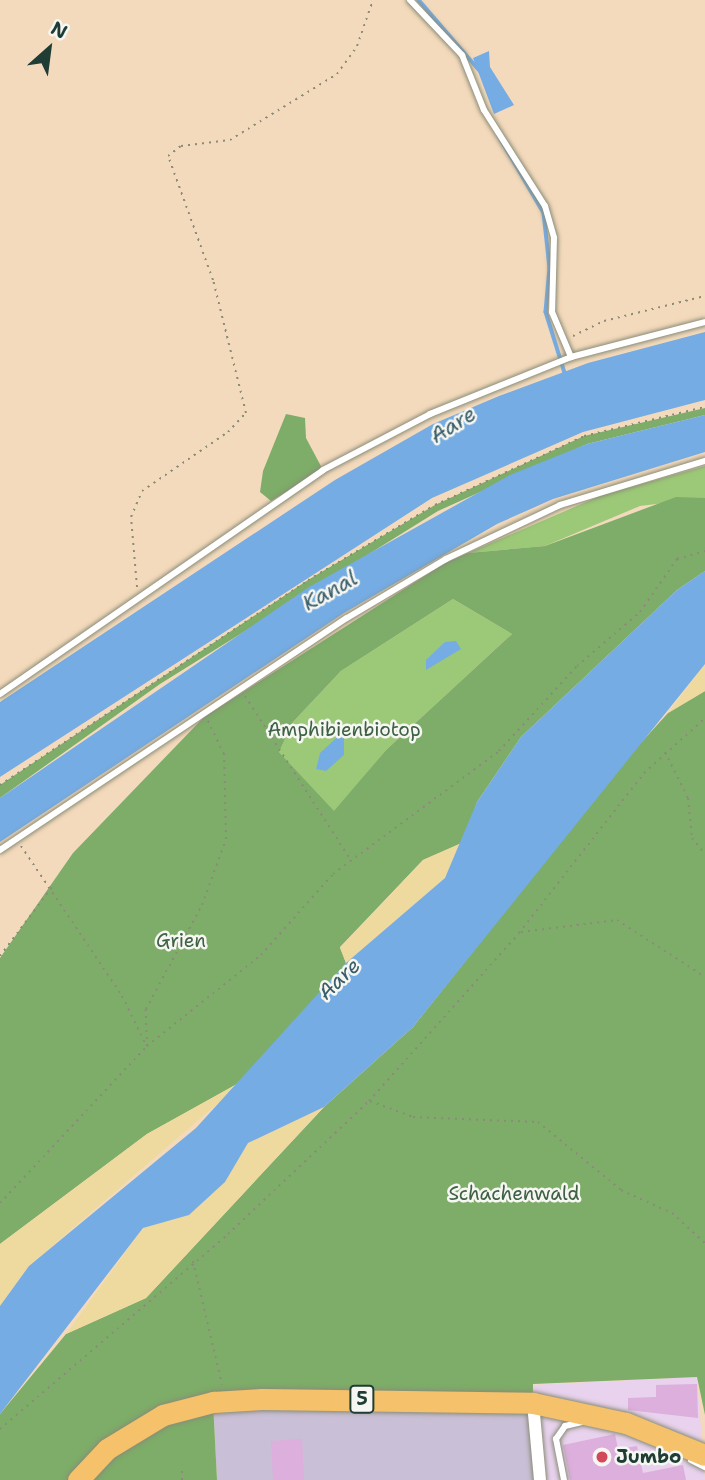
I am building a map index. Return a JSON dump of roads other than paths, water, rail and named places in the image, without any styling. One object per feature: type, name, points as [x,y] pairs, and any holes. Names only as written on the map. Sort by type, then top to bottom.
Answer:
[{"type":"main road","name":"5","points":[[78,1480],[145,1423],[225,1401],[533,1403],[626,1423],[705,1455]]},
{"type":"street","points":[[533,1403],[540,1480]]},
{"type":"lane","points":[[410,0],[462,55],[484,110],[545,206],[554,238],[552,312],[570,356]]},
{"type":"lane","points":[[0,694],[323,470],[430,414],[570,356],[705,322]]},
{"type":"lane","points":[[0,850],[347,618],[499,532],[560,505],[705,461]]},
{"type":"lane","points":[[564,1480],[556,1439],[579,1422],[705,1467]]},
{"type":"water","points":[[489,51],[490,67],[514,105],[494,114],[473,58]]},
{"type":"water","name":"Aare","points":[[705,332],[705,400],[583,432],[432,498],[0,777],[0,702],[335,480],[433,424],[499,396],[588,363]]},
{"type":"water","name":"Kanal","points":[[705,415],[705,452],[553,499],[497,524],[344,613],[0,842],[0,798],[309,587],[510,475],[587,444]]},
{"type":"water","name":"Aare","points":[[705,571],[705,664],[413,1027],[324,1107],[248,1143],[225,1182],[189,1215],[143,1228],[0,1414],[0,1306],[29,1266],[196,1128],[346,963],[445,878],[477,802],[521,737],[677,590]]},
{"type":"water","points":[[456,641],[461,649],[426,670],[426,660],[445,642]]},
{"type":"water","points":[[344,731],[344,755],[326,771],[316,769],[320,753]]},
{"type":"waterway","points":[[419,0],[480,71]]},
{"type":"waterway","points":[[499,136],[544,213],[550,268],[546,312],[565,373]]},
{"type":"place","name":"Jumbo","points":[[602,1457]]},
{"type":"park label","name":"Amphibienbiotop","points":[[344,730]]},
{"type":"park label","name":"Grien","points":[[181,941]]},
{"type":"park label","name":"Schachenwald","points":[[514,1194]]}]
